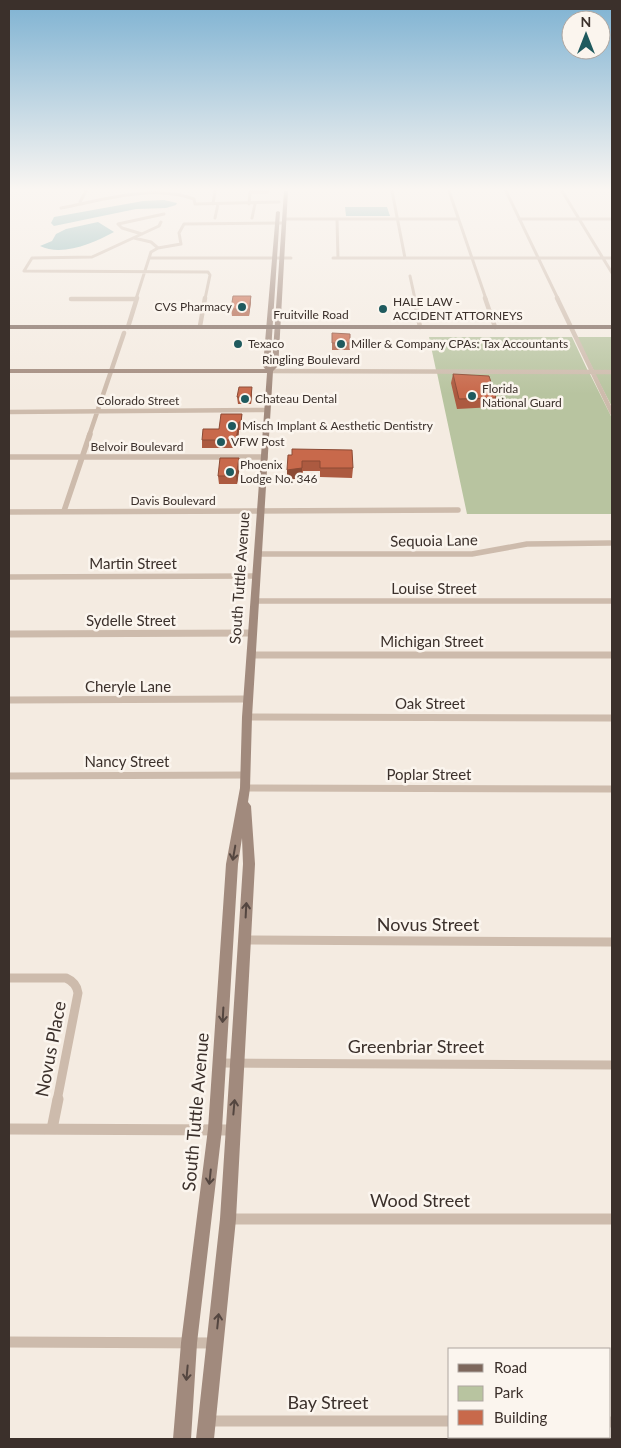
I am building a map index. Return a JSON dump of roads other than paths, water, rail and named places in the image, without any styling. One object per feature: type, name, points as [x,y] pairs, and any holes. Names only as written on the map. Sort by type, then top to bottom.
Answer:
[{"type":"main road","points":[[274,259],[266,366],[270,372],[275,366],[282,259]]},
{"type":"main road","name":"Fruitville Road","points":[[9,333],[97,333],[200,326],[269,329]]},
{"type":"main road","name":"Fruitville Road","points":[[9,327],[126,330],[571,330],[612,327]]},
{"type":"main road","name":"Fruitville Road","points":[[278,329],[495,327],[612,333]]},
{"type":"main road","name":"Ringling Boulevard","points":[[9,371],[270,372]]},
{"type":"main road","name":"South Tuttle Avenue","points":[[205,1439],[228,1219],[232,1130],[238,1062],[249,864],[245,781],[247,717],[270,372]]},
{"type":"main road","name":"South Tuttle Avenue","points":[[182,1439],[189,1343],[215,1129],[232,864],[245,781]]},
{"type":"street","points":[[32,259],[24,271],[208,272],[210,274],[200,326]]},
{"type":"street","points":[[64,512],[149,259]]},
{"type":"street","points":[[471,259],[495,327]]},
{"type":"street","points":[[538,259],[612,412]]},
{"type":"street","points":[[604,259],[612,273]]},
{"type":"street","points":[[410,276],[420,327]]},
{"type":"street","points":[[71,300],[136,299]]},
{"type":"street","name":"Ringling Boulevard","points":[[270,372],[612,372]]},
{"type":"street","name":"Colorado Street","points":[[9,412],[267,410]]},
{"type":"street","name":"Belvoir Boulevard","points":[[9,457],[265,457]]},
{"type":"street","name":"Davis Boulevard","points":[[9,512],[458,510]]},
{"type":"street","name":"Sequoia Lane","points":[[258,554],[472,554],[527,544],[610,543]]},
{"type":"street","name":"Martin Street","points":[[9,577],[257,576]]},
{"type":"street","name":"Louise Street","points":[[255,602],[612,601]]},
{"type":"street","name":"Sydelle Street","points":[[9,634],[253,633]]},
{"type":"street","name":"Michigan Street","points":[[251,655],[612,654]]},
{"type":"street","name":"Cheryle Lane","points":[[9,700],[248,699]]},
{"type":"street","name":"Oak Street","points":[[247,717],[612,718]]},
{"type":"street","name":"Nancy Street","points":[[9,776],[245,781]]},
{"type":"street","name":"Poplar Street","points":[[245,781],[612,789]]},
{"type":"street","name":"Novus Street","points":[[244,940],[612,942]]},
{"type":"street","name":"Novus Place","points":[[9,978],[66,978],[77,987],[78,992],[52,1129]]},
{"type":"street","name":"Greenbriar Street","points":[[220,1063],[612,1065]]},
{"type":"street","points":[[9,1129],[232,1130]]},
{"type":"street","name":"Wood Street","points":[[228,1219],[612,1219]]},
{"type":"street","points":[[9,1342],[215,1343]]},
{"type":"street","name":"Bay Street","points":[[206,1420],[448,1422]]},
{"type":"place","name":"CVS Pharmacy","points":[[242,307]]},
{"type":"place","name":"HALE LAW - ACCIDENT ATTORNEYS","points":[[383,309]]},
{"type":"place","name":"Texaco","points":[[238,344]]},
{"type":"place","name":"Miller & Company CPAs: Tax Accountants","points":[[341,344]]},
{"type":"place","name":"Florida National Guard","points":[[472,396]]},
{"type":"place","name":"Chateau Dental","points":[[245,399]]},
{"type":"place","name":"Misch Implant & Aesthetic Dentistry","points":[[232,426]]},
{"type":"place","name":"VFW Post","points":[[221,442]]},
{"type":"place","name":"Phoenix Lodge No. 346","points":[[230,472]]}]
